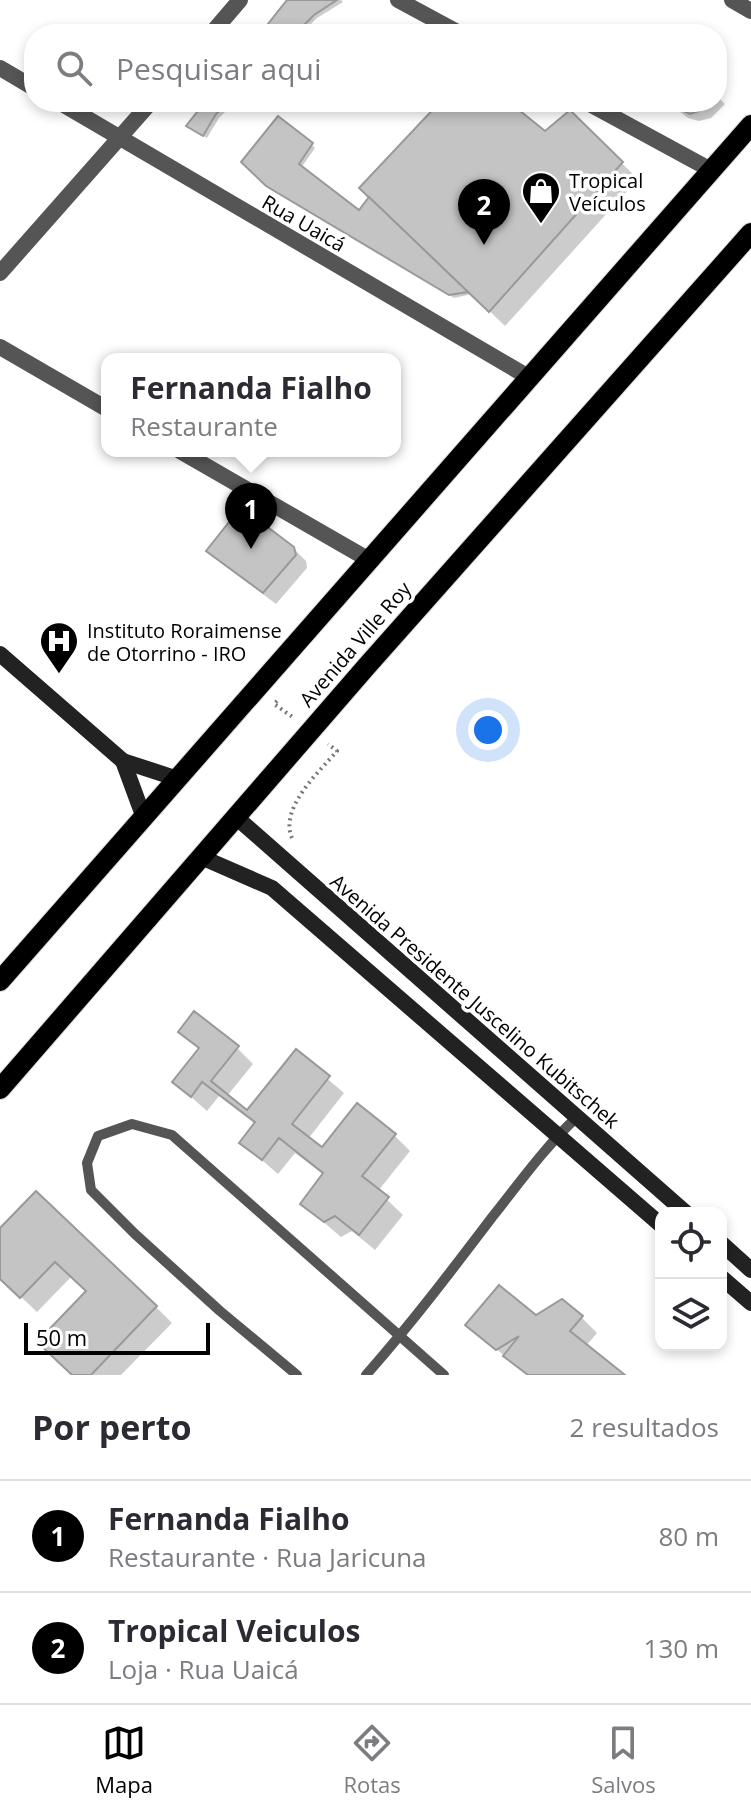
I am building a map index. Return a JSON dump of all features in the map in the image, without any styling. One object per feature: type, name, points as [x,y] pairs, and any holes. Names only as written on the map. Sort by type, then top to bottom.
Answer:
[{"type":"main road","points":[[0,981],[751,125]]},
{"type":"main road","name":"Avenida Ville Roy","points":[[0,1089],[751,233]]},
{"type":"main road","points":[[0,654],[123,761],[178,779]]},
{"type":"main road","points":[[123,761],[144,818]]},
{"type":"main road","name":"Avenida Presidente Juscelino Kubitschek","points":[[237,818],[679,1207]]},
{"type":"main road","points":[[201,857],[272,888],[655,1220]]},
{"type":"main road","points":[[727,1248],[751,1270]]},
{"type":"main road","points":[[723,1279],[751,1303]]},
{"type":"street","points":[[220,24],[240,0]]},
{"type":"street","points":[[398,0],[442,24]]},
{"type":"street","points":[[732,0],[751,11]]},
{"type":"street","points":[[0,68],[24,82]]},
{"type":"street","name":"Rua Uaicá","points":[[76,112],[530,378]]},
{"type":"street","points":[[0,273],[142,112]]},
{"type":"street","points":[[604,112],[711,170]]},
{"type":"street","points":[[0,347],[101,406]]},
{"type":"street","points":[[190,457],[371,561]]},
{"type":"lane","points":[[366,1375],[400,1337],[558,1135],[577,1117]]},
{"type":"lane","points":[[297,1375],[199,1292],[91,1190],[87,1163],[98,1136],[132,1124],[172,1135],[444,1375]]},
{"type":"path","points":[[295,845],[289,831],[296,800],[337,751],[311,731]]},
{"type":"building","points":[[287,0],[337,0],[305,24],[268,24]]},
{"type":"building","points":[[197,112],[218,112],[203,136],[186,126]]},
{"type":"building","points":[[431,112],[521,112],[545,131],[568,112],[572,112],[623,162],[489,312],[359,188]]},
{"type":"building","points":[[278,116],[313,143],[299,164],[359,210],[369,197],[468,292],[449,295],[266,186],[241,162]]},
{"type":"building","points":[[241,507],[294,547],[296,555],[263,593],[206,551]]},
{"type":"building","points":[[194,1011],[239,1046],[211,1081],[247,1110],[296,1049],[330,1076],[292,1124],[322,1147],[357,1103],[396,1134],[362,1176],[389,1197],[359,1235],[335,1216],[324,1222],[300,1204],[323,1173],[279,1138],[262,1160],[239,1143],[255,1122],[202,1082],[191,1097],[172,1082],[199,1048],[178,1032]]},
{"type":"building","points":[[36,1191],[157,1306],[91,1375],[72,1375],[37,1342],[86,1291],[55,1262],[20,1298],[0,1279],[0,1228]]},
{"type":"building","points":[[499,1285],[536,1315],[562,1299],[583,1316],[570,1331],[625,1375],[528,1375],[503,1356],[519,1336],[496,1350],[465,1325]]},
{"type":"place","name":"Tropical Veículos","points":[[541,225]]},
{"type":"place","name":"Tropical Veiculos","points":[[484,245]]},
{"type":"place","name":"Fernanda Fialho","points":[[251,549]]},
{"type":"place","name":"Instituto Roraimense de Otorrino - IRO","points":[[59,675]]}]
